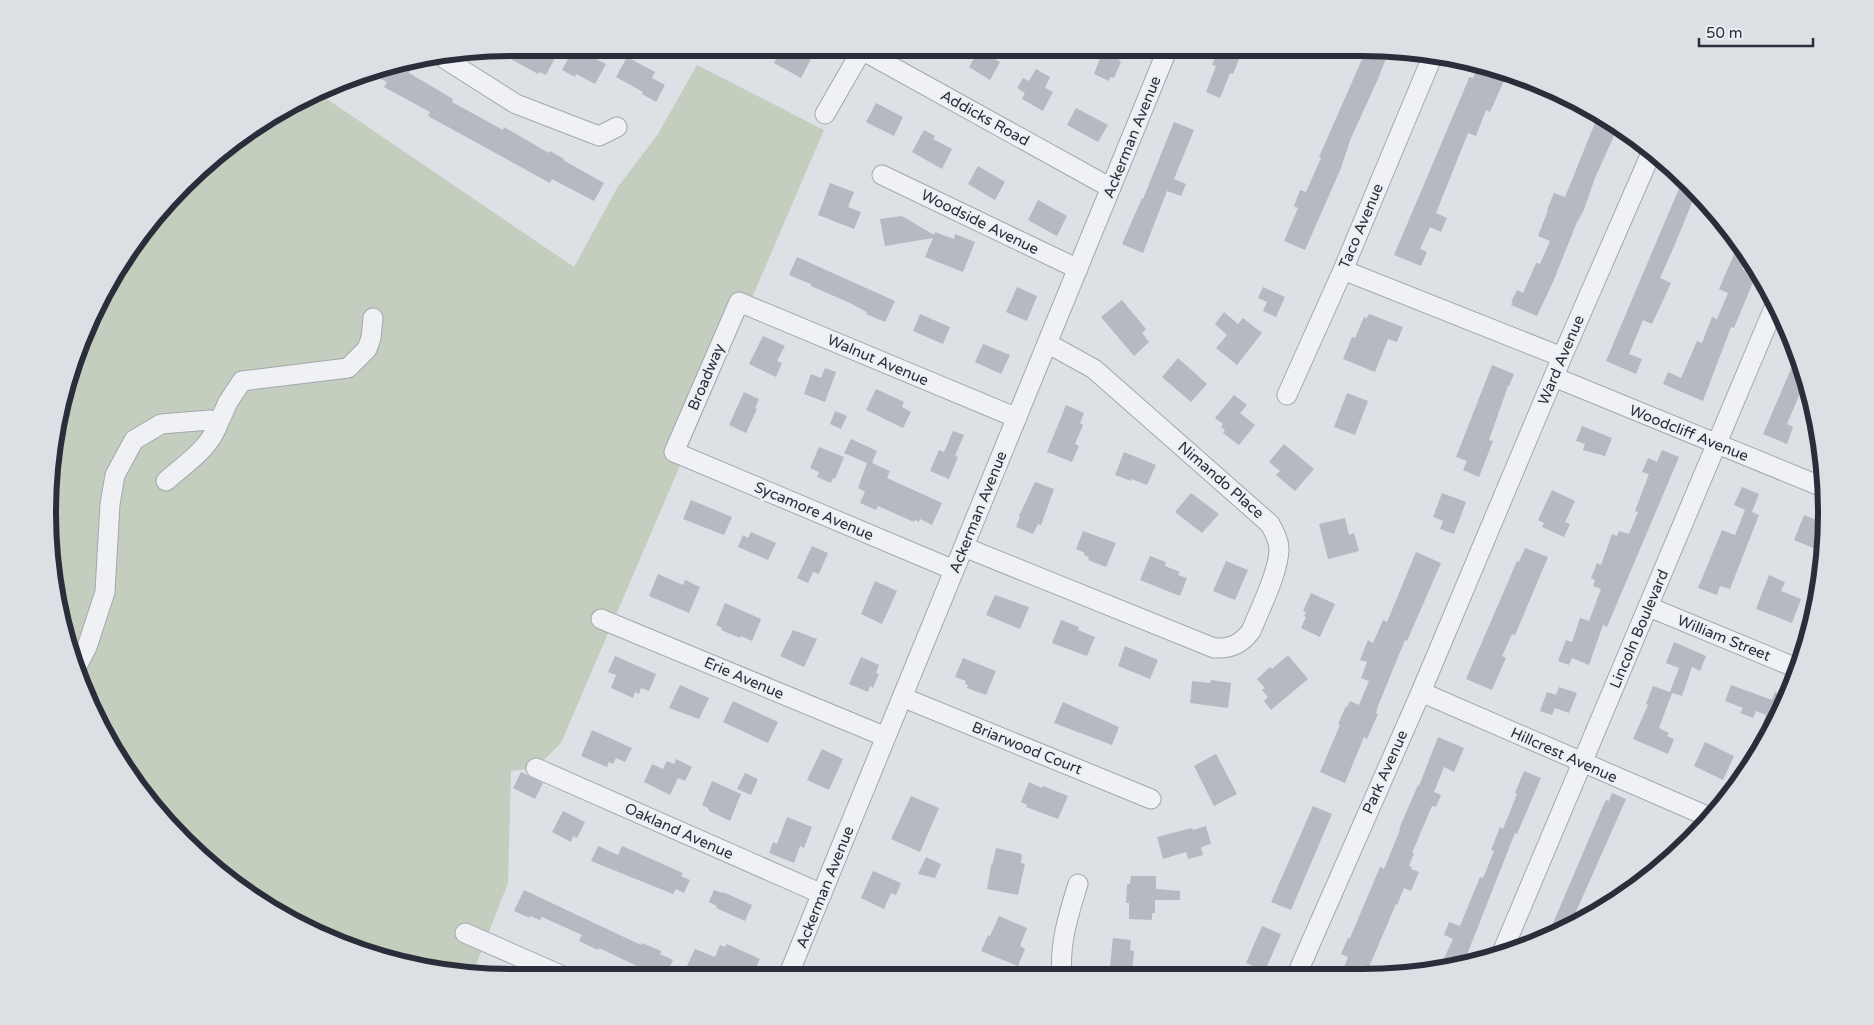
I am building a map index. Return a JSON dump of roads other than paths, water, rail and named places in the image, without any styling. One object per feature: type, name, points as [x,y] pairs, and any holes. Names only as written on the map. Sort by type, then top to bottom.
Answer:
[{"type":"street","points":[[824,114],[857,56]]},
{"type":"street","name":"Addicks Road","points":[[874,56],[1111,188]]},
{"type":"street","name":"Ackerman Avenue","points":[[791,969],[1165,56]]},
{"type":"street","points":[[448,61],[516,104],[599,136],[617,127]]},
{"type":"street","name":"Taco Avenue","points":[[1287,395],[1343,270],[1430,62]]},
{"type":"street","name":"Ward Avenue","points":[[1472,569],[1649,159]]},
{"type":"street","name":"Woodside Avenue","points":[[882,175],[1078,269]]},
{"type":"street","points":[[1343,270],[1562,357]]},
{"type":"street","name":"Walnut Avenue","points":[[739,302],[1017,418]]},
{"type":"street","name":"Broadway","points":[[674,452],[739,302]]},
{"type":"street","name":"Lincoln Boulevard","points":[[1505,946],[1772,313]]},
{"type":"street","points":[[166,481],[198,454],[214,436],[228,402],[242,381],[348,368],[367,350],[371,338],[373,318]]},
{"type":"street","name":"Nimando Place","points":[[964,547],[1214,648],[1235,646],[1244,640],[1251,631],[1278,561],[1279,548],[1276,535],[1270,524],[1094,369],[1047,343]]},
{"type":"street","name":"Woodcliff Avenue","points":[[1554,377],[1817,485]]},
{"type":"street","points":[[80,660],[87,648],[105,592],[110,504],[115,475],[134,440],[161,424],[210,420],[219,422]]},
{"type":"street","name":"Sycamore Avenue","points":[[674,452],[954,570]]},
{"type":"street","name":"Park Avenue","points":[[1299,969],[1421,692],[1472,569]]},
{"type":"street","name":"William Street","points":[[1649,607],[1792,665]]},
{"type":"street","name":"Erie Avenue","points":[[601,619],[886,737]]},
{"type":"street","name":"Hillcrest Avenue","points":[[1421,692],[1583,764],[1703,815]]},
{"type":"street","name":"Briarwood Court","points":[[902,697],[1151,799]]},
{"type":"street","name":"Oakland Avenue","points":[[536,768],[822,894]]},
{"type":"street","points":[[1061,969],[1065,932],[1078,884]]},
{"type":"street","points":[[465,933],[547,969]]}]
